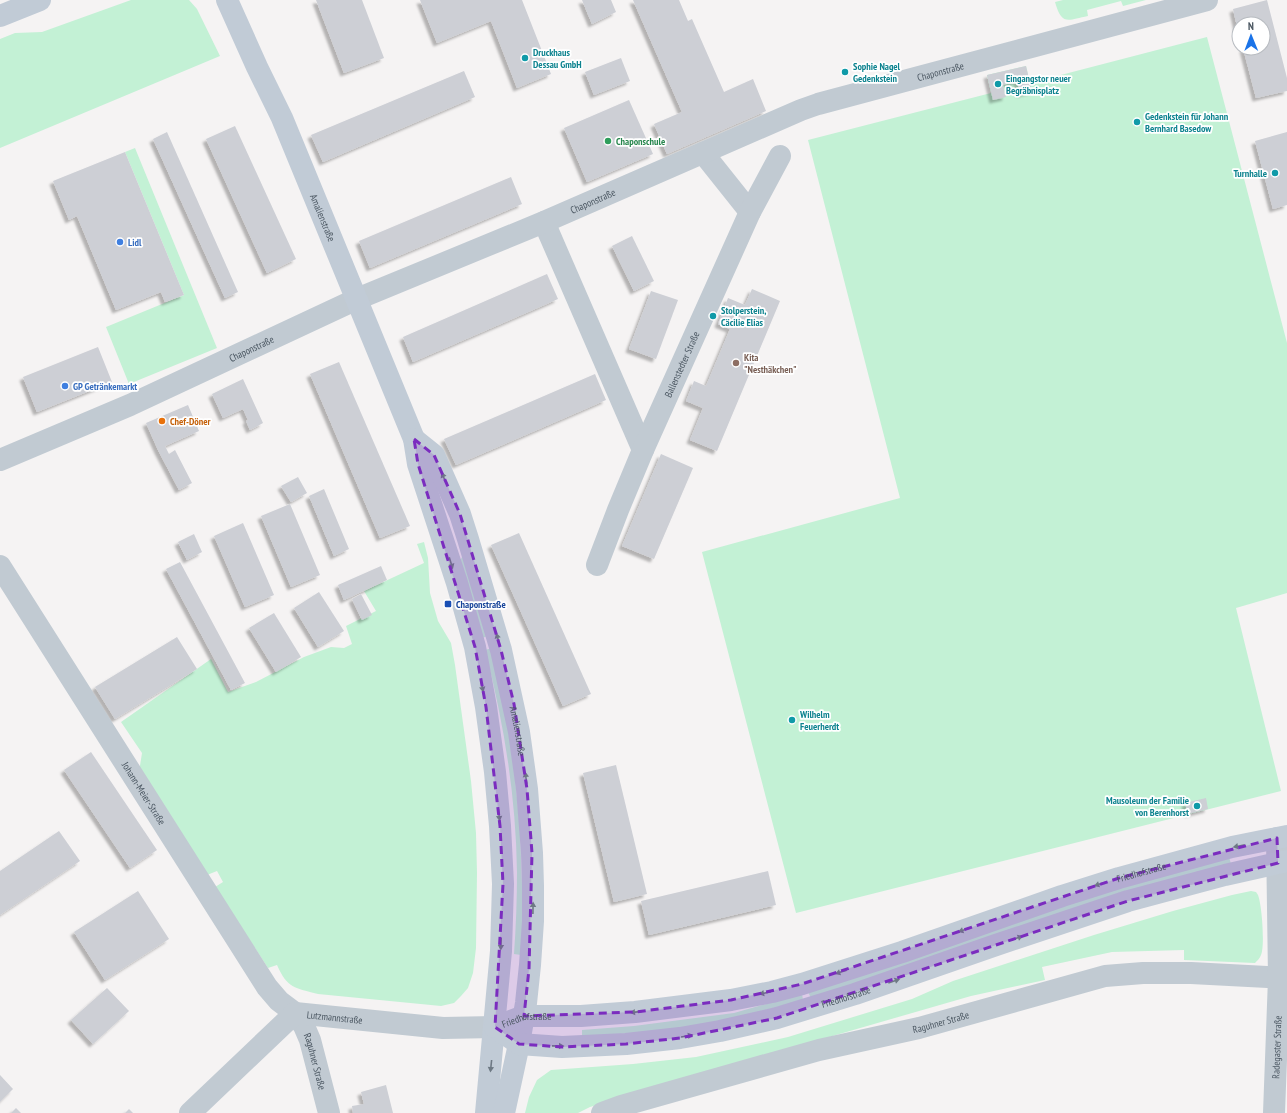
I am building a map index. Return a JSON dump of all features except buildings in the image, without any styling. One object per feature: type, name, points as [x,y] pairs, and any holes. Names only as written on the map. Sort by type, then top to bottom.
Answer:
[{"type":"main road","points":[[0,16],[40,0]]},
{"type":"main road","name":"Amalienstraße","points":[[227,0],[282,118],[414,439],[418,464],[457,583],[475,648],[486,707],[500,826],[503,884],[501,951],[495,1027]]},
{"type":"main road","name":"Amalienstraße","points":[[414,439],[434,455],[460,514],[501,650],[515,711],[527,789],[532,860],[532,921],[529,969],[524,1016],[519,1044]]},
{"type":"main road","name":"Friedhofstraße","points":[[495,1027],[524,1016],[581,1016],[635,1012],[731,1000],[772,992],[802,984],[895,954],[1062,896],[1119,878],[1225,849],[1282,837]]},
{"type":"main road","name":"Friedhofstraße","points":[[495,1027],[519,1044],[562,1047],[626,1044],[680,1038],[720,1031],[770,1019],[855,994],[1128,901],[1179,886],[1282,862]]},
{"type":"main road","points":[[486,1113],[495,1027]]},
{"type":"main road","points":[[504,1113],[519,1044]]},
{"type":"street","name":"Chaponstraße","points":[[0,460],[130,405],[357,299],[544,222],[801,110],[818,104],[1207,0]]},
{"type":"street","points":[[703,153],[750,212]]},
{"type":"street","name":"Ballenstedter Straße","points":[[597,565],[643,450],[750,212],[780,156]]},
{"type":"street","points":[[544,222],[643,450]]},
{"type":"street","name":"Johann-Meier-Straße","points":[[0,566],[266,987],[279,1001],[295,1013]]},
{"type":"street","name":"Radegaster Straße","points":[[1274,1113],[1283,978],[1282,837]]},
{"type":"street","name":"Raguhner Straße","points":[[606,1112],[819,1050],[919,1028],[1105,976],[1143,972],[1283,978]]},
{"type":"street","name":"Lutzmannstraße","points":[[190,1113],[295,1013],[443,1028],[495,1027]]},
{"type":"street","name":"Raguhner Straße","points":[[295,1013],[304,1026],[310,1040],[329,1113]]},
{"type":"highlighted area","points":[[414,439],[434,455],[460,514],[501,650],[514,704],[527,789],[532,853],[529,969],[524,1016],[635,1012],[731,1000],[802,984],[1119,878],[1277,838],[1278,863],[1128,901],[777,1018],[680,1038],[626,1044],[562,1047],[519,1044],[495,1027],[503,884],[500,826],[486,707],[475,647],[418,464]]},
{"type":"green space","points":[[131,0],[189,0],[197,9],[220,56],[0,148],[0,39],[15,33],[42,32]]},
{"type":"green space","points":[[1063,0],[1146,0],[1123,6],[1121,1],[1087,10],[1088,16],[1066,20],[1060,15],[1055,2]]},
{"type":"green space","points":[[1207,37],[1287,343],[1287,593],[1236,608],[1281,791],[796,913],[702,552],[900,498],[808,140],[991,93],[987,75],[1026,66],[1030,83]]},
{"type":"green space","points":[[135,148],[217,348],[129,384],[106,327],[184,295],[125,152]]},
{"type":"green space","points":[[424,542],[428,558],[430,593],[438,621],[451,643],[455,665],[471,781],[476,833],[476,948],[473,973],[468,988],[461,996],[454,1003],[441,1006],[318,994],[303,990],[288,983],[277,965],[268,968],[215,887],[223,882],[217,871],[207,875],[139,772],[142,753],[121,722],[211,659],[228,692],[256,682],[304,657],[331,647],[344,648],[352,644],[346,626],[376,611],[364,591],[424,563],[417,544]]},
{"type":"green space","points":[[462,557],[465,558],[488,636],[482,638],[460,561]]},
{"type":"green space","points":[[492,648],[511,738],[520,829],[523,913],[521,955],[514,954],[517,872],[514,816],[508,760],[498,705],[485,650]]},
{"type":"green space","points":[[1229,857],[1231,864],[811,998],[808,992],[1069,903]]},
{"type":"green space","points":[[1251,891],[1256,892],[1258,895],[1261,907],[1263,943],[1261,955],[1255,963],[1184,960],[1184,950],[1112,952],[1042,967],[1045,980],[971,996],[836,1035],[750,1062],[662,1085],[590,1107],[578,1113],[525,1113],[529,1097],[537,1080],[551,1070],[633,1064],[696,1057],[788,1037],[912,999],[953,981],[1094,935],[1173,911]]},
{"type":"green space","points":[[802,994],[803,1000],[744,1016],[685,1028],[582,1036],[582,1030],[634,1026],[734,1013]]},
{"type":"place","name":"Druckhaus Dessau GmbH","points":[[525,58]]},
{"type":"place","name":"Sophie Nagel Gedenkstein","points":[[845,72]]},
{"type":"place","name":"Eingangstor neuer Begräbnisplatz","points":[[998,84]]},
{"type":"place","name":"Gedenkstein für Johann Bernhard Basedow","points":[[1137,122]]},
{"type":"place","name":"Chaponschule","points":[[608,141]]},
{"type":"place","name":"Turnhalle","points":[[1275,173]]},
{"type":"place","name":"Lidl","points":[[120,242]]},
{"type":"place","name":"Stolperstein, Cäcilie Elias","points":[[713,316]]},
{"type":"place","name":"Kita \"Nesthäkchen\"","points":[[736,363]]},
{"type":"place","name":"GP Getränkemarkt","points":[[65,386]]},
{"type":"place","name":"Chef-Döner","points":[[162,421]]},
{"type":"place","name":"Chaponstraße","points":[[448,604]]},
{"type":"place","name":"Wilhelm Feuerherdt","points":[[792,720]]},
{"type":"place","name":"Mausoleum der Familie von Berenhorst","points":[[1197,806]]}]
